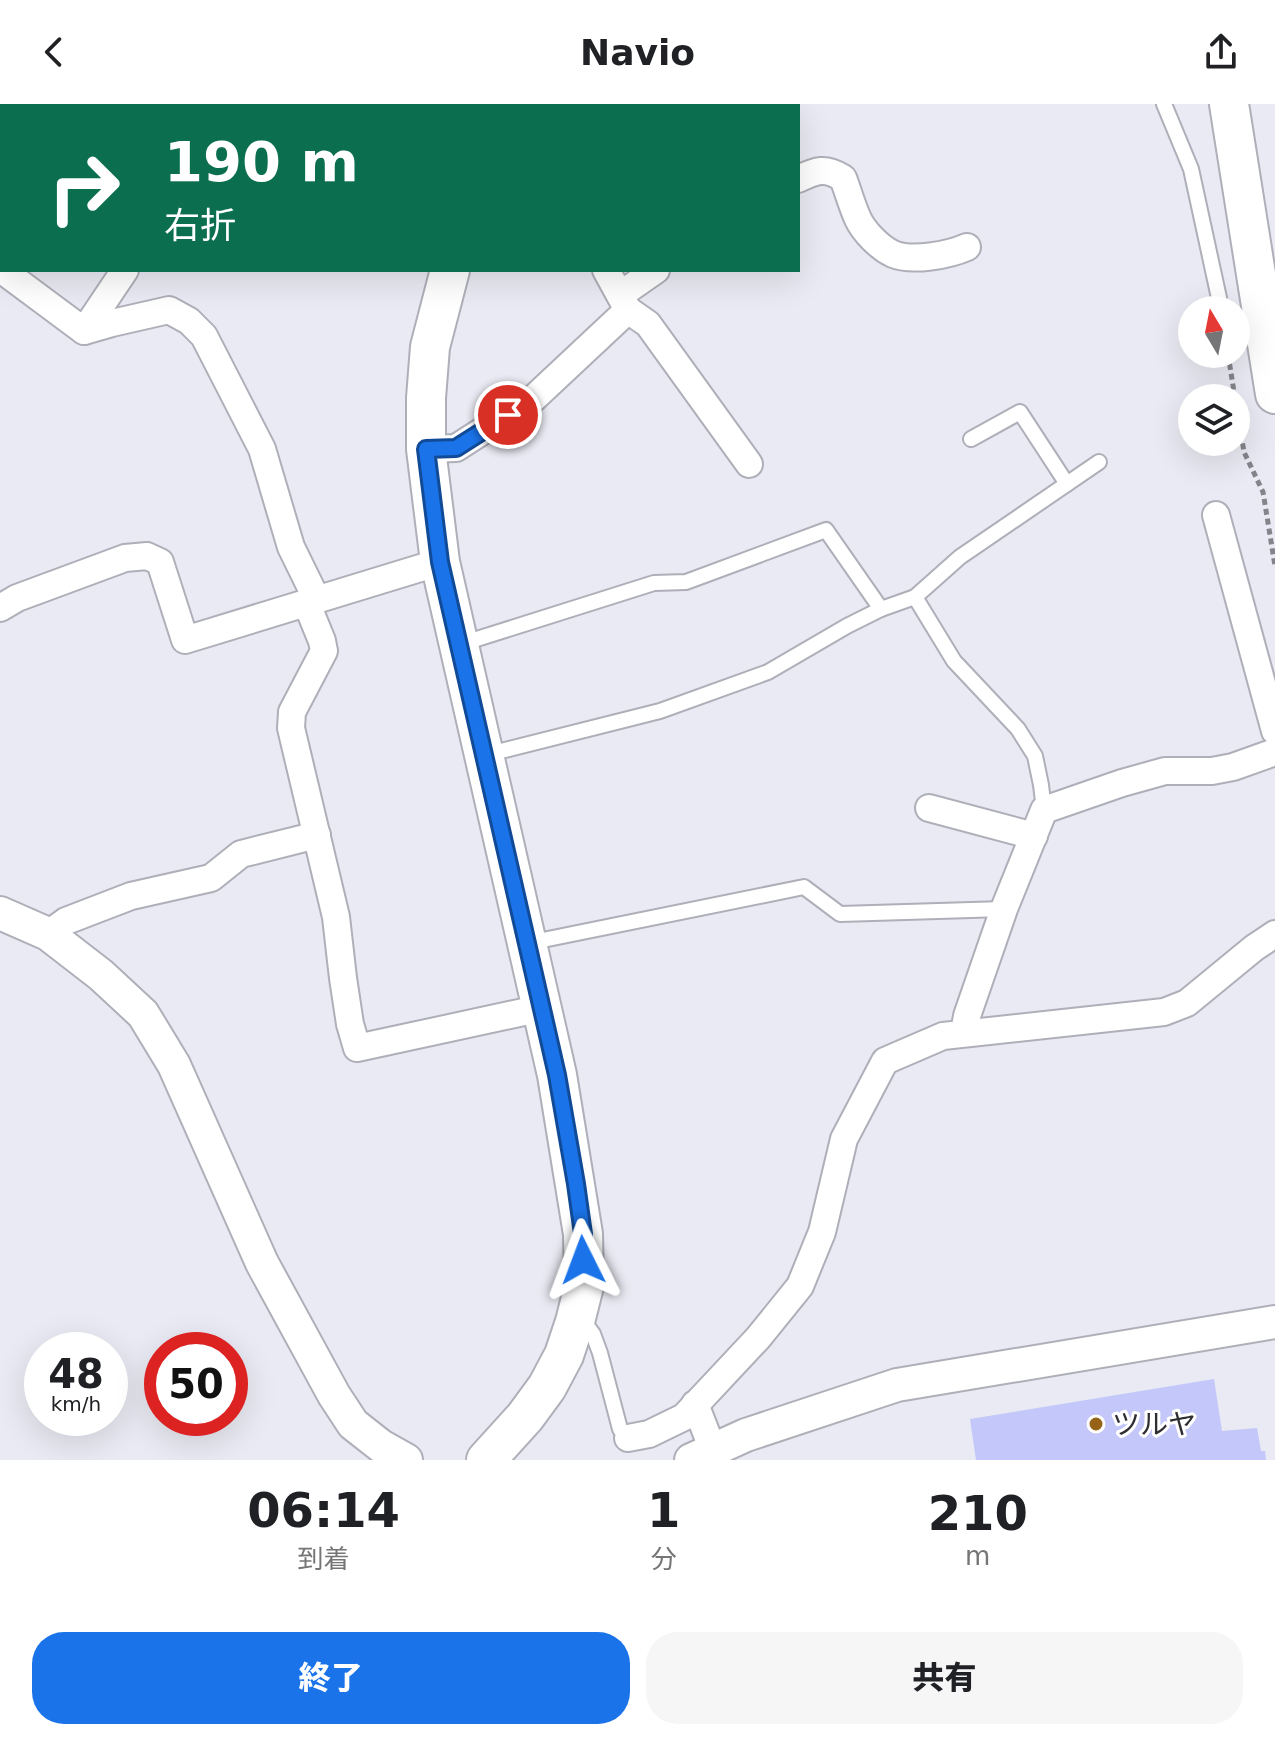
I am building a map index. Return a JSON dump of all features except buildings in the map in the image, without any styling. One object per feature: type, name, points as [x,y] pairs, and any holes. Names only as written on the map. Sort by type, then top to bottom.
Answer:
[{"type":"main road","points":[[1229,104],[1275,394]]},
{"type":"main road","points":[[449,272],[430,347],[426,398],[426,449],[440,562],[557,1075],[583,1234],[584,1286],[564,1355],[547,1387],[525,1417],[486,1460]]},
{"type":"street","points":[[800,178],[830,170],[843,178],[859,221],[875,241],[895,255],[920,257],[953,253],[967,247]]},
{"type":"street","points":[[5,272],[84,331]]},
{"type":"street","points":[[84,331],[124,272]]},
{"type":"street","points":[[607,272],[624,302],[648,324],[749,464]]},
{"type":"street","points":[[426,449],[456,448],[534,398],[654,272]]},
{"type":"street","points":[[84,331],[169,310],[189,321],[204,336],[262,449],[291,547],[312,602],[324,651],[292,712],[291,728],[336,917],[350,1024],[357,1048],[542,1008]]},
{"type":"street","points":[[1216,515],[1275,731]]},
{"type":"street","points":[[0,608],[17,598],[125,558],[147,556],[160,562],[185,640],[440,562]]},
{"type":"street","points":[[964,1033],[1004,909],[1044,810],[1165,771],[1212,771],[1275,752]]},
{"type":"street","points":[[929,808],[1034,836]]},
{"type":"street","points":[[48,934],[66,921],[131,896],[211,878],[241,854],[317,835]]},
{"type":"street","points":[[0,913],[48,934],[101,975],[143,1014],[174,1065],[262,1263],[334,1395],[353,1424],[381,1446],[406,1460]]},
{"type":"street","points":[[628,1438],[649,1434],[684,1417],[758,1338],[800,1286],[822,1232],[844,1139],[885,1061],[943,1036],[1164,1012],[1187,1003],[1275,934]]},
{"type":"street","points":[[695,1404],[702,1455],[746,1435],[897,1385],[1275,1322]]},
{"type":"lane","points":[[1164,104],[1191,169],[1219,296]]},
{"type":"lane","points":[[971,439],[1020,412],[1067,484]]},
{"type":"lane","points":[[484,755],[660,711],[768,672],[847,626],[915,597],[960,557],[1099,462]]},
{"type":"lane","points":[[459,645],[654,583],[686,582],[826,530],[881,609]]},
{"type":"lane","points":[[915,597],[954,661],[1018,729],[1035,756],[1044,810]]},
{"type":"lane","points":[[527,943],[804,887],[840,914],[1004,909]]},
{"type":"lane","points":[[577,1313],[593,1334],[620,1429],[628,1438]]},
{"type":"path","points":[[1246,456],[1263,492],[1275,566]]},
{"type":"place","name":"ツルヤ","points":[[1096,1424]]},
{"type":"route","points":[[508,415],[456,448],[426,449],[440,562],[557,1075],[576,1184],[583,1260]]}]
